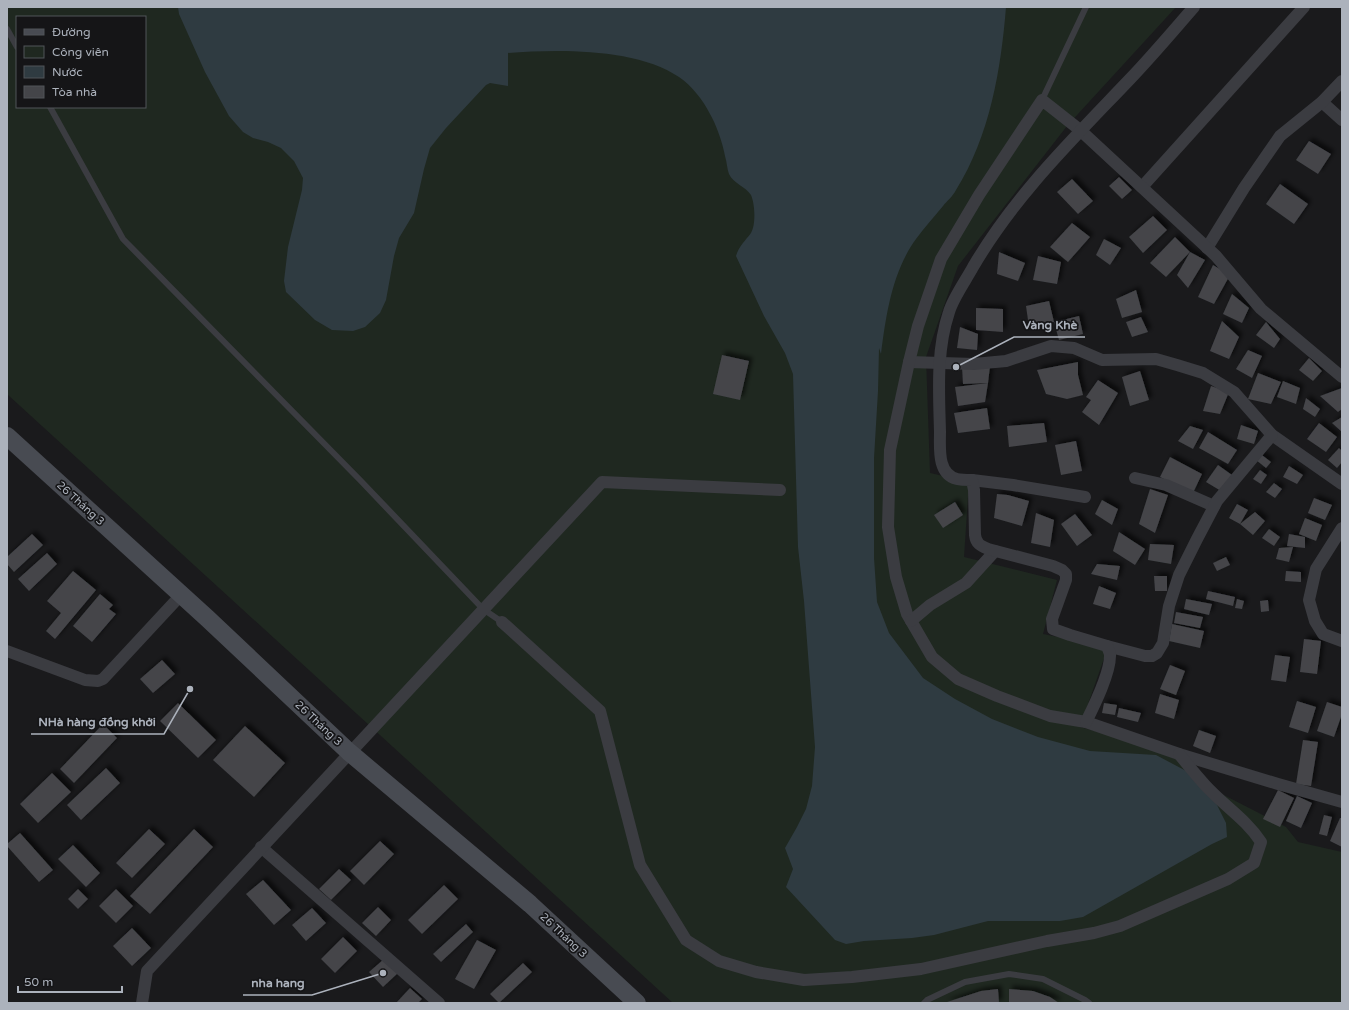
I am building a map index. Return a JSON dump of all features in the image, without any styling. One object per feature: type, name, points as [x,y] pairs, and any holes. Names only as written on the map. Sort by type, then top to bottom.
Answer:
[{"type":"street","points":[[1085,497],[1013,485],[957,479],[946,474],[942,466],[940,450],[939,364],[942,336],[949,310],[983,251],[1001,224],[1049,163],[1131,78],[1194,7]]},
{"type":"street","points":[[1142,187],[1304,7]]},
{"type":"street","points":[[1207,248],[1244,188],[1280,136],[1322,102],[1342,81]]},
{"type":"street","points":[[1342,377],[1261,309],[1216,256],[1080,130],[1042,100],[979,195],[942,258],[918,326],[890,450],[888,527],[896,577],[906,614],[932,657],[958,680],[1050,716],[1086,722],[1179,754],[1342,802]]},
{"type":"street","points":[[1322,102],[1342,120]]},
{"type":"street","points":[[909,362],[974,364],[1006,361],[1051,346],[1074,348],[1102,360],[1156,359],[1203,373],[1234,392],[1272,435],[1342,484]]},
{"type":"street","points":[[972,480],[974,490],[975,535],[976,541],[980,546],[1053,566],[1062,570],[1066,574],[1066,580],[1052,619],[1053,629],[1070,636],[1145,656],[1152,656],[1157,653],[1163,643],[1169,606],[1179,575],[1214,506],[1272,435]]},
{"type":"street","name":"26 Tháng 3","points":[[7,436],[181,595],[349,752],[530,904],[637,1003]]},
{"type":"street","points":[[1135,478],[1166,485],[1214,506]]},
{"type":"street","points":[[142,1003],[147,971],[349,752],[602,482],[780,490]]},
{"type":"street","points":[[1342,528],[1316,569],[1309,600],[1315,621],[1323,634],[1342,642]]},
{"type":"street","points":[[911,621],[930,605],[966,583],[994,551]]},
{"type":"street","points":[[7,651],[85,680],[98,681],[103,679],[181,595]]},
{"type":"street","points":[[502,622],[600,711],[640,865],[686,940],[719,962],[756,972],[804,980],[920,970],[1047,941],[1094,933],[1120,926],[1228,879],[1254,863],[1261,842],[1244,820],[1205,785],[1179,754]]},
{"type":"street","points":[[1086,722],[1099,696],[1110,662],[1110,653],[1107,646]]},
{"type":"street","points":[[261,847],[439,1003]]},
{"type":"lane","points":[[1042,100],[1086,7]]},
{"type":"lane","points":[[7,29],[16,45]]},
{"type":"lane","points":[[51,108],[123,239],[360,480],[483,609],[502,622]]},
{"type":"lane","points":[[924,1003],[965,982],[1009,974],[1043,979],[1089,1003]]},
{"type":"green space","points":[[7,7],[1176,7],[1067,126],[958,266],[926,357],[930,473],[969,482],[964,557],[1057,580],[1043,634],[1108,647],[1080,727],[1170,751],[1216,791],[1286,827],[1298,842],[1342,852],[1342,1003],[673,1003],[7,394]]},
{"type":"water","points":[[178,7],[1006,7],[997,78],[992,102],[977,147],[968,169],[955,192],[916,239],[901,265],[891,294],[881,354],[879,348],[874,458],[874,558],[877,602],[889,633],[923,678],[955,699],[992,719],[1038,737],[1090,751],[1156,755],[1190,773],[1216,803],[1226,823],[1227,837],[1083,917],[1060,921],[988,921],[934,935],[912,938],[864,941],[846,944],[835,940],[786,887],[793,869],[785,848],[806,809],[812,786],[815,747],[804,601],[798,547],[793,374],[785,353],[764,316],[736,256],[740,246],[751,233],[754,225],[751,195],[733,180],[729,174],[723,146],[717,129],[701,99],[693,89],[679,77],[662,67],[642,60],[573,51],[508,53],[508,86],[490,83],[486,85],[446,128],[430,148],[414,213],[399,238],[386,300],[380,313],[365,327],[353,331],[332,330],[315,320],[286,292],[284,281],[288,247],[302,190],[303,178],[294,161],[281,148],[268,142],[253,138],[243,132],[229,116],[205,72],[179,14]]},
{"type":"building","points":[[1309,141],[1331,154],[1318,174],[1296,160]]},
{"type":"building","points":[[1119,177],[1132,190],[1122,199],[1109,186]]},
{"type":"building","points":[[1072,179],[1093,201],[1078,214],[1057,192]]},
{"type":"building","points":[[1280,184],[1308,204],[1294,224],[1266,204]]},
{"type":"building","points":[[1153,216],[1167,230],[1143,253],[1129,237]]},
{"type":"building","points":[[1072,223],[1090,237],[1068,262],[1050,247]]},
{"type":"building","points":[[1175,237],[1190,252],[1166,277],[1150,263]]},
{"type":"building","points":[[1104,239],[1121,248],[1110,265],[1096,255]]},
{"type":"building","points":[[999,252],[1025,263],[1018,281],[997,274]]},
{"type":"building","points":[[1190,252],[1205,260],[1188,288],[1177,275]]},
{"type":"building","points":[[1038,256],[1061,262],[1057,284],[1033,280]]},
{"type":"building","points":[[1213,265],[1230,275],[1214,304],[1198,297]]},
{"type":"building","points":[[1136,290],[1142,312],[1122,318],[1116,299]]},
{"type":"building","points":[[1232,294],[1249,308],[1242,323],[1223,314]]},
{"type":"building","points":[[1049,301],[1054,322],[1029,327],[1026,306]]},
{"type":"building","points":[[976,308],[1003,309],[1003,332],[976,330]]},
{"type":"building","points":[[1079,316],[1083,334],[1059,340],[1054,322]]},
{"type":"building","points":[[1141,317],[1148,332],[1132,337],[1126,322]]},
{"type":"building","points":[[1222,321],[1239,337],[1229,359],[1210,351]]},
{"type":"building","points":[[1266,322],[1280,339],[1274,348],[1256,335]]},
{"type":"building","points":[[960,327],[978,334],[977,350],[957,348]]},
{"type":"building","points":[[1248,350],[1262,356],[1252,378],[1236,369]]},
{"type":"building","points":[[722,355],[749,361],[740,400],[713,394]]},
{"type":"building","points":[[1309,358],[1322,371],[1313,381],[1299,370]]},
{"type":"building","points":[[1078,362],[1078,375],[1083,395],[1067,399],[1046,394],[1037,370]]},
{"type":"building","points":[[990,366],[988,383],[963,384],[962,367]]},
{"type":"building","points":[[1140,371],[1149,400],[1130,406],[1122,377]]},
{"type":"building","points":[[1258,373],[1281,382],[1271,404],[1248,399]]},
{"type":"building","points":[[1098,380],[1118,393],[1099,425],[1082,412],[1091,400],[1086,397]]},
{"type":"building","points":[[1283,381],[1300,388],[1296,404],[1277,397]]},
{"type":"building","points":[[988,383],[985,402],[958,406],[955,387]]},
{"type":"building","points":[[1211,386],[1229,392],[1220,414],[1203,411]]},
{"type":"building","points":[[1342,388],[1342,409],[1338,412],[1320,396]]},
{"type":"building","points":[[1306,398],[1320,409],[1315,417],[1303,409]]},
{"type":"building","points":[[987,408],[990,429],[958,433],[954,413]]},
{"type":"building","points":[[1342,417],[1342,432],[1332,423]]},
{"type":"building","points":[[1044,423],[1047,442],[1009,447],[1007,426]]},
{"type":"building","points":[[1319,423],[1337,437],[1326,452],[1307,439]]},
{"type":"building","points":[[1241,425],[1258,431],[1254,444],[1237,439]]},
{"type":"building","points":[[1190,426],[1203,430],[1193,449],[1178,441]]},
{"type":"building","points":[[1208,432],[1237,450],[1228,464],[1199,448]]},
{"type":"building","points":[[1076,441],[1082,471],[1061,475],[1055,445]]},
{"type":"building","points":[[1339,448],[1342,451],[1342,462],[1337,468],[1328,460]]},
{"type":"building","points":[[1258,452],[1271,462],[1266,468],[1256,460]]},
{"type":"building","points":[[1170,457],[1202,474],[1193,493],[1160,477]]},
{"type":"building","points":[[1218,465],[1232,475],[1221,491],[1206,482]]},
{"type":"building","points":[[1289,466],[1303,475],[1297,484],[1283,477]]},
{"type":"building","points":[[1260,470],[1267,475],[1261,484],[1253,479]]},
{"type":"building","points":[[1274,483],[1282,489],[1275,498],[1266,492]]},
{"type":"building","points":[[1150,489],[1168,495],[1155,533],[1139,524]]},
{"type":"building","points":[[997,494],[1008,495],[1029,501],[1022,526],[994,518]]},
{"type":"building","points":[[1314,498],[1332,505],[1325,520],[1308,513]]},
{"type":"building","points":[[1102,500],[1118,509],[1112,525],[1095,514]]},
{"type":"building","points":[[955,502],[963,515],[943,528],[934,515]]},
{"type":"building","points":[[1237,504],[1248,510],[1240,524],[1229,518]]},
{"type":"building","points":[[1255,512],[1265,521],[1253,535],[1240,524]]},
{"type":"building","points":[[1036,513],[1054,520],[1050,547],[1031,543]]},
{"type":"building","points":[[1075,514],[1092,535],[1077,546],[1061,524]]},
{"type":"building","points":[[1305,518],[1322,525],[1316,541],[1299,534]]},
{"type":"building","points":[[1269,529],[1280,537],[1274,546],[1262,538]]},
{"type":"building","points":[[1119,532],[1145,549],[1135,565],[1113,551]]},
{"type":"building","points":[[32,534],[43,545],[14,572],[7,564],[7,557]]},
{"type":"building","points":[[1289,534],[1305,537],[1305,548],[1287,546]]},
{"type":"building","points":[[1150,544],[1174,545],[1171,564],[1148,560]]},
{"type":"building","points":[[1293,547],[1289,562],[1276,559],[1279,548]]},
{"type":"building","points":[[47,553],[57,564],[29,591],[18,579]]},
{"type":"building","points":[[1226,557],[1230,565],[1217,571],[1213,563]]},
{"type":"building","points":[[1097,564],[1120,566],[1117,580],[1091,574]]},
{"type":"building","points":[[73,571],[96,590],[55,639],[46,631],[61,613],[47,601]]},
{"type":"building","points":[[1286,571],[1301,572],[1301,582],[1285,581]]},
{"type":"building","points":[[1154,576],[1167,576],[1167,591],[1155,591]]},
{"type":"building","points":[[1099,586],[1116,593],[1110,609],[1093,604]]},
{"type":"building","points":[[1208,591],[1235,597],[1233,606],[1206,599]]},
{"type":"building","points":[[100,594],[113,605],[109,609],[116,614],[92,642],[73,626]]},
{"type":"building","points":[[1186,599],[1212,604],[1209,615],[1184,609]]},
{"type":"building","points":[[1237,599],[1244,601],[1242,609],[1235,608]]},
{"type":"building","points":[[1268,600],[1269,611],[1261,612],[1260,601]]},
{"type":"building","points":[[1176,612],[1203,617],[1200,628],[1174,623]]},
{"type":"building","points":[[1172,624],[1204,631],[1200,648],[1169,641]]},
{"type":"building","points":[[1304,639],[1321,641],[1317,674],[1300,672]]},
{"type":"building","points":[[1275,655],[1290,657],[1286,682],[1271,680]]},
{"type":"building","points":[[162,660],[175,674],[153,693],[140,679]]},
{"type":"building","points":[[1170,665],[1185,671],[1176,695],[1160,689]]},
{"type":"building","points":[[1160,694],[1179,700],[1174,719],[1155,713]]},
{"type":"building","points":[[1297,701],[1316,707],[1308,733],[1289,727]]},
{"type":"building","points":[[1327,702],[1342,707],[1342,714],[1334,737],[1317,731]]},
{"type":"building","points":[[178,703],[216,740],[198,758],[160,721]]},
{"type":"building","points":[[1104,703],[1117,705],[1115,715],[1102,713]]},
{"type":"building","points":[[1119,708],[1141,713],[1138,722],[1117,717]]},
{"type":"building","points":[[103,724],[117,738],[74,783],[60,769]]},
{"type":"building","points":[[245,726],[285,763],[254,797],[213,760]]},
{"type":"building","points":[[1199,730],[1216,736],[1210,753],[1193,746]]},
{"type":"building","points":[[1303,740],[1318,742],[1311,786],[1296,784]]},
{"type":"building","points":[[106,768],[120,783],[81,820],[67,805]]},
{"type":"building","points":[[52,773],[71,792],[38,823],[20,804]]},
{"type":"building","points":[[1278,790],[1294,798],[1280,827],[1263,819]]},
{"type":"building","points":[[1297,796],[1312,803],[1301,828],[1286,821]]},
{"type":"building","points":[[1324,815],[1332,817],[1327,836],[1319,834]]},
{"type":"building","points":[[1340,818],[1342,818],[1342,847],[1330,841]]},
{"type":"building","points":[[149,829],[165,844],[132,878],[116,863]]},
{"type":"building","points":[[194,829],[213,847],[150,914],[130,896]]},
{"type":"building","points":[[20,833],[53,870],[39,882],[7,846],[7,844]]},
{"type":"building","points":[[380,841],[394,854],[364,885],[350,871]]},
{"type":"building","points":[[73,845],[100,873],[86,887],[58,859]]},
{"type":"building","points":[[339,869],[351,880],[331,900],[319,889]]},
{"type":"building","points":[[263,880],[291,910],[274,925],[246,894]]},
{"type":"building","points":[[444,885],[458,899],[422,934],[408,920]]},
{"type":"building","points":[[78,889],[88,899],[78,909],[68,899]]},
{"type":"building","points":[[116,889],[133,906],[116,923],[99,906]]},
{"type":"building","points":[[378,907],[391,920],[376,936],[362,923]]},
{"type":"building","points":[[312,908],[326,923],[306,941],[292,925]]},
{"type":"building","points":[[466,924],[473,932],[441,962],[433,954]]},
{"type":"building","points":[[132,928],[151,948],[132,966],[113,946]]},
{"type":"building","points":[[343,937],[357,951],[335,973],[321,959]]},
{"type":"building","points":[[477,940],[496,950],[474,989],[455,979]]},
{"type":"building","points":[[384,959],[398,973],[383,987],[369,972]]},
{"type":"building","points":[[523,963],[532,972],[499,1003],[490,994]]},
{"type":"building","points":[[410,988],[422,999],[418,1003],[396,1003]]},
{"type":"building","points":[[998,989],[999,1003],[944,1003],[981,991]]},
{"type":"building","points":[[1009,989],[1033,991],[1050,997],[1059,1003],[1009,1003]]},
{"type":"place","name":"Vàng Khè","points":[[956,367]]},
{"type":"place","name":"NHà hàng đồng khởi","points":[[190,689]]},
{"type":"place","name":"nha hang","points":[[383,973]]}]
